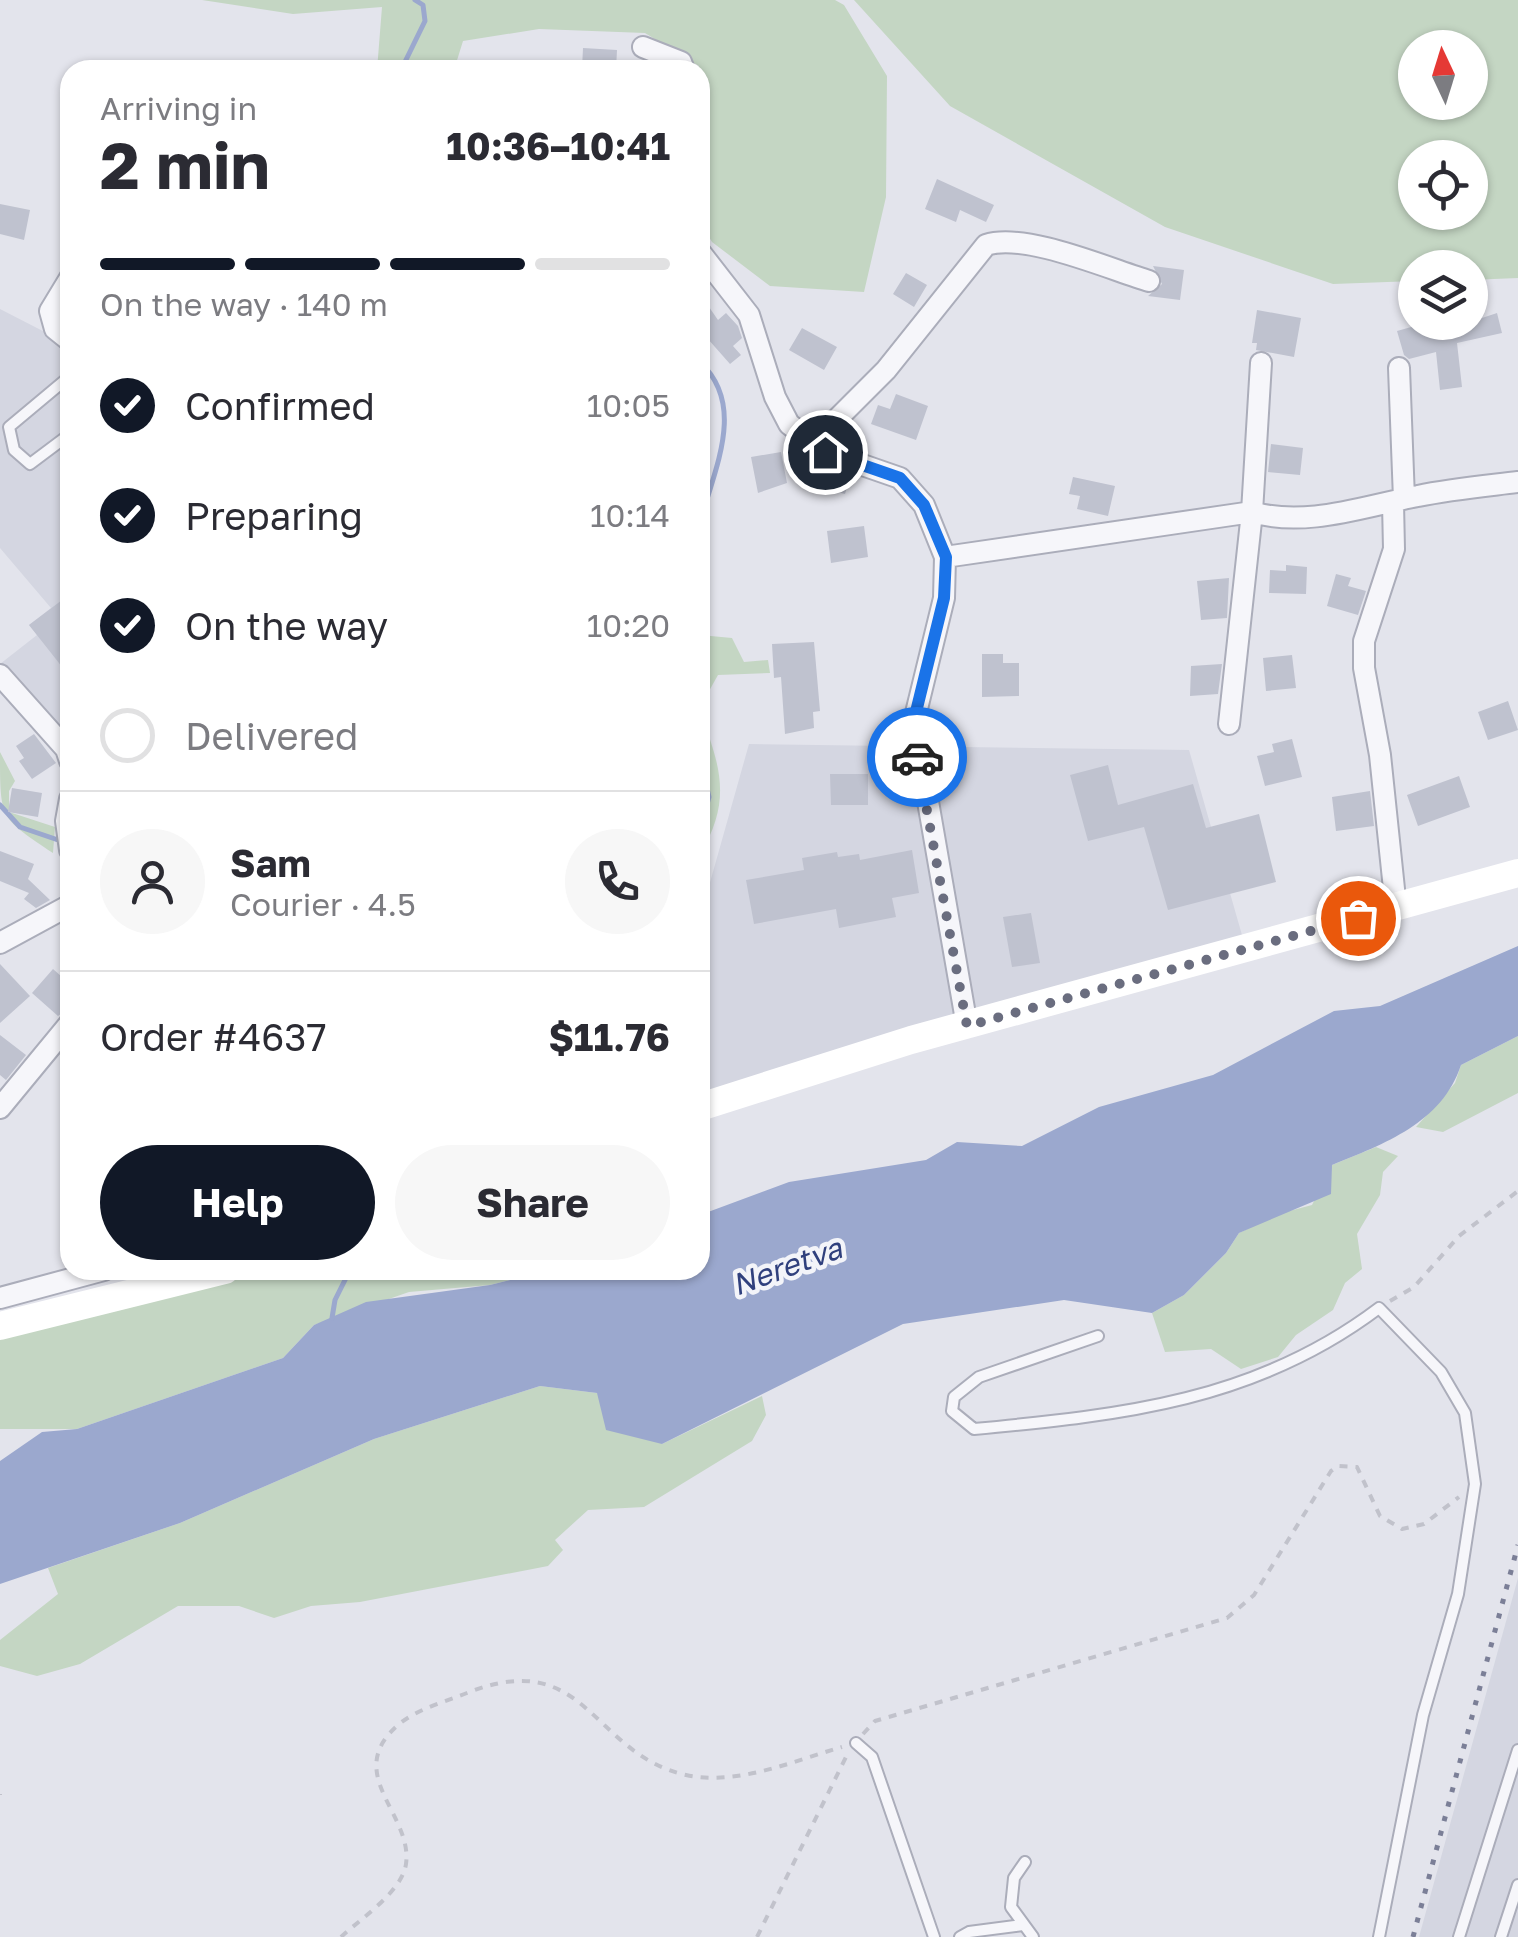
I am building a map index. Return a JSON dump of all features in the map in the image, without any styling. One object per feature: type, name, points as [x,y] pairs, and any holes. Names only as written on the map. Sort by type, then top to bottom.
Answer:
[{"type":"street","points":[[643,48],[676,60]]},
{"type":"street","points":[[812,444],[886,370],[986,245],[1000,240],[1032,246],[1149,281]]},
{"type":"street","points":[[710,265],[749,315],[775,396],[790,424],[812,444],[900,478],[924,505],[946,557],[944,598],[914,720],[967,1026]]},
{"type":"street","points":[[60,294],[50,311],[60,332]]},
{"type":"street","points":[[1229,724],[1252,512],[1260,363]]},
{"type":"street","points":[[1396,908],[1380,755],[1364,668],[1364,641],[1394,549],[1399,368]]},
{"type":"street","points":[[946,557],[1252,512],[1278,520],[1518,482]]},
{"type":"street","points":[[0,674],[60,742]]},
{"type":"street","points":[[710,1104],[910,1040],[1518,873]]},
{"type":"street","points":[[0,942],[60,910]]},
{"type":"street","points":[[0,1108],[60,1035]]},
{"type":"street","points":[[0,1298],[67,1280]]},
{"type":"street","points":[[0,1326],[185,1280]]},
{"type":"lane","points":[[60,384],[9,427],[14,450],[30,464],[60,442]]},
{"type":"lane","points":[[1098,1336],[979,1377],[954,1397],[952,1410],[974,1428],[1127,1412],[1258,1378],[1331,1344],[1379,1308],[1441,1372],[1465,1413],[1476,1484],[1458,1594],[1423,1715],[1379,1937]]},
{"type":"lane","points":[[856,1744],[872,1757],[934,1937]]},
{"type":"lane","points":[[1459,1937],[1518,1750]]},
{"type":"lane","points":[[1025,1862],[1014,1878],[1011,1907],[1033,1937]]},
{"type":"lane","points":[[1501,1937],[1518,1885]]},
{"type":"lane","points":[[960,1937],[969,1932],[1023,1925]]},
{"type":"path","points":[[1379,1308],[1414,1286],[1459,1236],[1518,1191]]},
{"type":"path","points":[[757,1937],[845,1757],[875,1721],[1227,1618],[1254,1595],[1330,1471],[1338,1466],[1357,1467],[1380,1516],[1402,1528],[1424,1524],[1476,1484]]},
{"type":"path","points":[[341,1937],[392,1889],[406,1866],[404,1831],[380,1794],[376,1775],[383,1744],[398,1726],[420,1711],[482,1687],[517,1680],[548,1683],[577,1697],[636,1754],[686,1774],[710,1778],[750,1774],[856,1744]]},
{"type":"shaded area","points":[[0,309],[60,340],[60,749],[0,675],[0,664],[37,635],[29,625],[51,608],[0,548]]},
{"type":"shaded area","points":[[749,744],[1189,750],[1246,949],[710,1104],[710,882]]},
{"type":"shaded area","points":[[1518,1578],[1518,1937],[1419,1937]]},
{"type":"green space","points":[[202,0],[835,0],[844,5],[887,76],[886,197],[864,292],[770,286],[712,242],[710,60],[689,60],[645,33],[539,29],[463,41],[457,60],[378,60],[382,7],[293,14]]},
{"type":"green space","points":[[854,0],[1518,0],[1518,278],[1488,279],[1488,250],[1398,250],[1398,282],[1333,284],[1165,227],[950,106]]},
{"type":"green space","points":[[710,636],[732,638],[744,662],[768,660],[770,673],[718,675],[710,689]]},
{"type":"green space","points":[[710,741],[720,784],[710,835]]},
{"type":"green space","points":[[0,752],[15,781],[9,791],[9,812],[55,827],[53,853],[22,832],[7,815],[1,792]]},
{"type":"green space","points":[[1518,1036],[1518,1093],[1443,1132],[1416,1127],[1455,1083],[1461,1065]]},
{"type":"green space","points":[[1376,1147],[1398,1156],[1383,1172],[1380,1195],[1357,1234],[1362,1269],[1345,1283],[1333,1310],[1296,1335],[1278,1357],[1241,1369],[1211,1349],[1165,1352],[1152,1313],[1184,1295],[1226,1253],[1239,1233],[1278,1214],[1312,1205],[1332,1165]]},
{"type":"green space","points":[[185,1280],[510,1280],[409,1292],[314,1325],[283,1358],[77,1429],[0,1429],[0,1326]]},
{"type":"green space","points":[[540,1386],[597,1393],[662,1444],[762,1396],[766,1415],[752,1441],[644,1507],[588,1510],[555,1540],[563,1550],[548,1566],[360,1602],[311,1606],[274,1618],[239,1606],[178,1606],[80,1664],[37,1676],[0,1666],[0,1640],[58,1594],[48,1568],[180,1523],[374,1439]]},
{"type":"water","name":"Neretva","points":[[1518,946],[1518,1036],[1461,1065],[1440,1102],[1409,1129],[1332,1165],[1331,1194],[1239,1233],[1226,1253],[1184,1295],[1152,1313],[1064,1300],[903,1324],[662,1444],[606,1430],[597,1393],[540,1386],[374,1439],[180,1523],[0,1584],[0,1461],[42,1432],[77,1429],[283,1358],[314,1325],[366,1302],[510,1280],[710,1280],[710,1211],[789,1182],[926,1160],[957,1142],[1022,1146],[1099,1107],[1213,1075],[1334,1011],[1380,1006]]},
{"type":"building","points":[[583,48],[617,50],[616,60],[582,60]]},
{"type":"building","points":[[937,179],[994,205],[986,222],[960,210],[956,222],[925,209]]},
{"type":"building","points":[[0,204],[30,210],[24,240],[0,234]]},
{"type":"building","points":[[1153,266],[1184,270],[1180,300],[1148,296],[1162,284]]},
{"type":"building","points":[[906,273],[927,285],[914,307],[893,294]]},
{"type":"building","points":[[710,308],[718,320],[726,313],[738,326],[742,338],[733,346],[741,355],[730,364],[710,341]]},
{"type":"building","points":[[1257,310],[1301,318],[1294,357],[1256,350],[1257,343],[1252,343]]},
{"type":"building","points":[[1497,313],[1502,333],[1488,336],[1488,316]]},
{"type":"building","points":[[802,328],[837,347],[824,370],[789,350]]},
{"type":"building","points":[[1400,340],[1470,340],[1457,343],[1462,387],[1440,390],[1436,352],[1409,359]]},
{"type":"building","points":[[896,394],[928,406],[916,440],[871,424],[878,405],[890,409]]},
{"type":"building","points":[[1271,444],[1303,448],[1300,475],[1268,472]]},
{"type":"building","points":[[781,452],[787,483],[758,493],[751,457]]},
{"type":"building","points":[[811,469],[850,477],[845,494],[807,484]]},
{"type":"building","points":[[1073,477],[1115,486],[1108,516],[1077,509],[1080,496],[1069,494]]},
{"type":"building","points":[[864,526],[868,557],[831,563],[827,531]]},
{"type":"building","points":[[1286,565],[1307,567],[1306,594],[1269,593],[1270,570],[1286,571]]},
{"type":"building","points":[[1336,574],[1351,578],[1348,586],[1366,591],[1358,615],[1327,606]]},
{"type":"building","points":[[1229,578],[1227,618],[1201,620],[1197,581]]},
{"type":"building","points":[[60,602],[60,664],[29,625]]},
{"type":"building","points":[[814,642],[820,711],[813,712],[814,728],[785,734],[781,677],[774,678],[772,644]]},
{"type":"building","points":[[982,654],[1003,654],[1003,663],[1019,663],[1019,696],[982,697]]},
{"type":"building","points":[[1292,655],[1296,688],[1266,691],[1263,658]]},
{"type":"building","points":[[1222,664],[1218,694],[1190,696],[1191,666]]},
{"type":"building","points":[[1508,701],[1518,730],[1488,740],[1478,712]]},
{"type":"building","points":[[34,734],[56,763],[32,779],[19,761],[24,758],[16,746]]},
{"type":"building","points":[[1292,739],[1302,777],[1265,786],[1257,756],[1274,752],[1272,744]]},
{"type":"building","points":[[1108,765],[1118,805],[1193,784],[1206,828],[1259,814],[1276,882],[1168,910],[1144,827],[1088,841],[1070,775]]},
{"type":"building","points":[[830,774],[868,774],[868,805],[831,805]]},
{"type":"building","points":[[1459,776],[1470,807],[1418,826],[1407,795]]},
{"type":"building","points":[[12,788],[42,793],[38,817],[8,812]]},
{"type":"building","points":[[1370,791],[1374,826],[1336,831],[1332,797]]},
{"type":"building","points":[[912,850],[919,893],[892,898],[896,917],[839,928],[836,909],[754,924],[746,880],[804,870],[802,858],[837,852],[838,857],[859,854],[860,860]]},
{"type":"building","points":[[0,851],[34,864],[28,879],[50,900],[36,908],[24,899],[29,893],[0,881]]},
{"type":"building","points":[[1031,913],[1040,963],[1012,967],[1003,917]]},
{"type":"building","points":[[0,964],[30,996],[0,1023]]},
{"type":"building","points":[[53,969],[60,975],[60,1014],[58,1016],[32,993]]},
{"type":"building","points":[[0,1035],[26,1055],[6,1080],[0,1075]]},
{"type":"waterway","points":[[406,60],[425,21],[423,5],[415,0]]},
{"type":"waterway","points":[[710,374],[722,398],[724,418],[719,460],[710,490]]},
{"type":"waterway","points":[[0,805],[20,827],[60,841]]},
{"type":"waterway","points":[[332,1318],[345,1280]]},
{"type":"railway","points":[[1413,1937],[1518,1545]]},
{"type":"way so far","points":[[917,757],[967,1026],[1358,918]]},
{"type":"route","points":[[825,452],[900,478],[924,505],[946,557],[944,598],[914,720],[917,757]]}]
